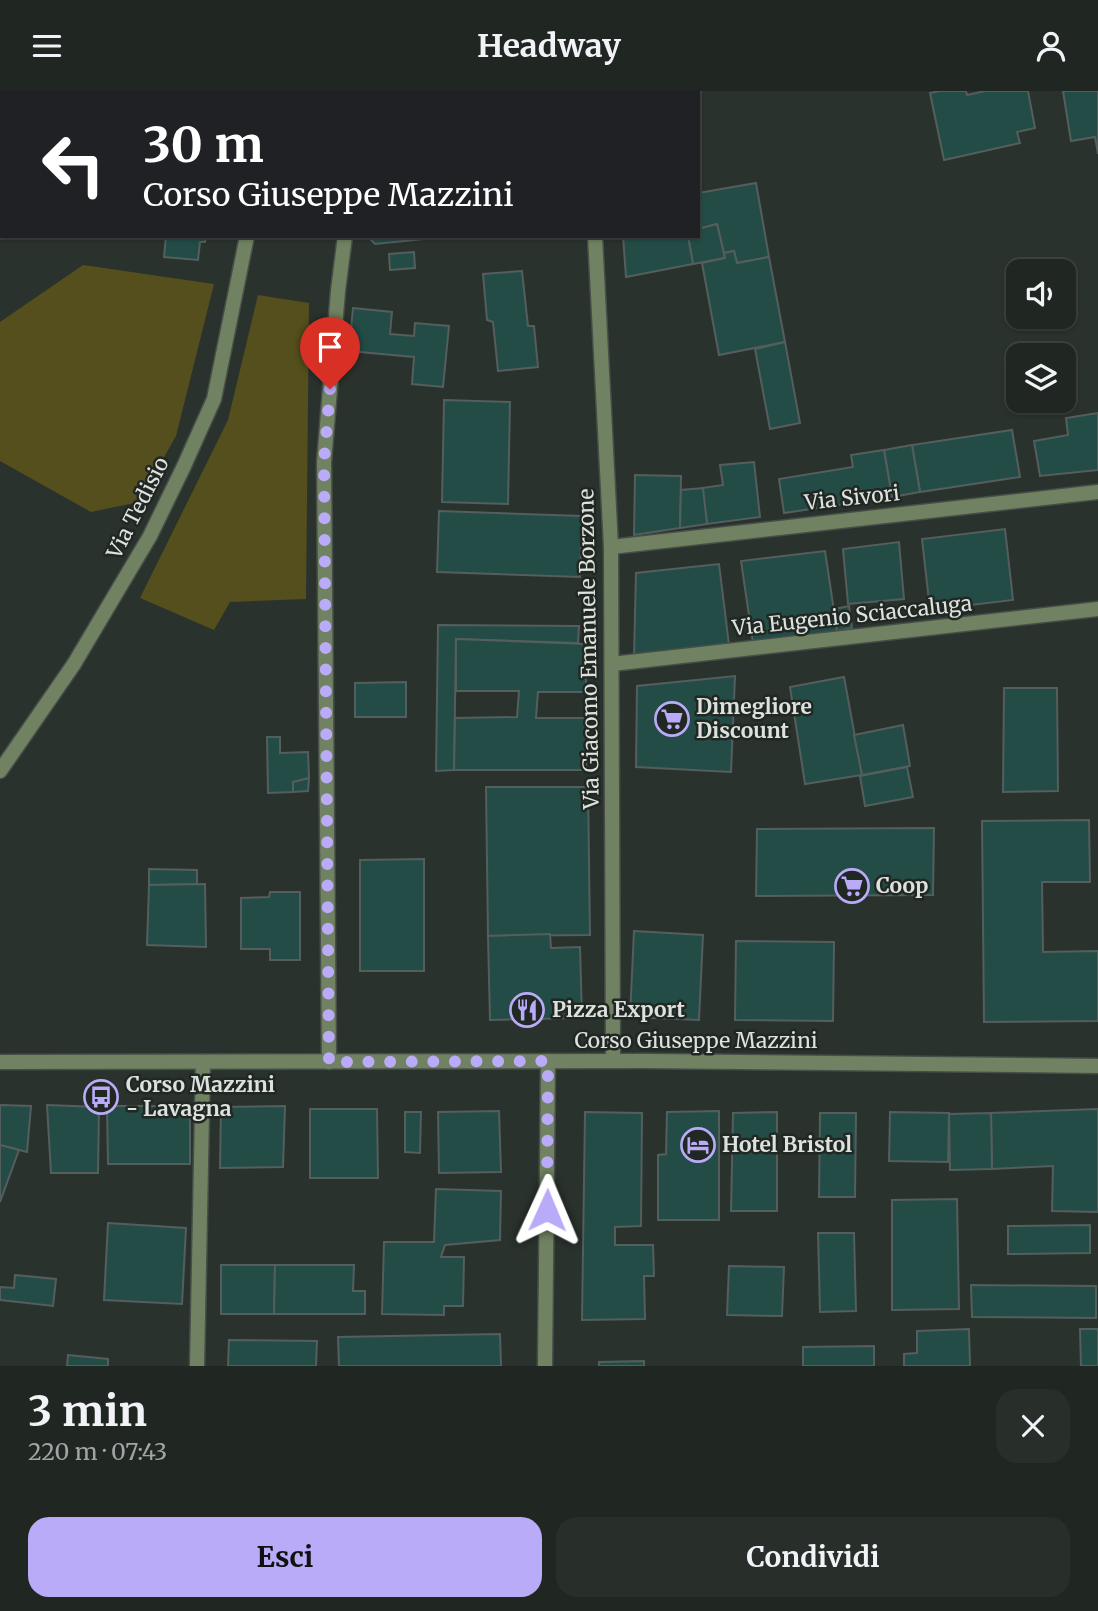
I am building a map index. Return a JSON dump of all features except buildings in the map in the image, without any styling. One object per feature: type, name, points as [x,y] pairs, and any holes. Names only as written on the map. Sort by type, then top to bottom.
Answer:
[{"type":"street","name":"Via Tedisio","points":[[0,771],[74,664],[150,536],[215,399],[247,238]]},
{"type":"street","points":[[329,1062],[324,462],[345,238]]},
{"type":"street","name":"Via Giacomo Emanuele Borzone","points":[[595,238],[611,547],[614,1061]]},
{"type":"street","name":"Via Sivori","points":[[611,547],[1098,492]]},
{"type":"street","name":"Via Eugenio Sciaccaluga","points":[[612,664],[1098,609]]},
{"type":"street","points":[[545,1366],[548,1061]]},
{"type":"street","name":"Corso Giuseppe Mazzini","points":[[0,1062],[614,1061],[1098,1066]]},
{"type":"street","points":[[197,1366],[203,1062]]},
{"type":"shaded area","points":[[83,265],[214,284],[176,436],[139,502],[91,512],[0,461],[0,322]]},
{"type":"shaded area","points":[[258,295],[309,303],[306,599],[230,602],[214,630],[140,598],[228,420]]},
{"type":"place","name":"Dimegliore Discount","points":[[672,719]]},
{"type":"place","name":"Coop","points":[[852,886]]},
{"type":"place","name":"Pizza Export","points":[[527,1010]]},
{"type":"place","name":"Corso Mazzini - Lavagna","points":[[101,1097]]},
{"type":"place","name":"Hotel Bristol","points":[[698,1145]]},
{"type":"route","points":[[330,389],[324,462],[329,1062],[548,1061],[547,1210]]}]
